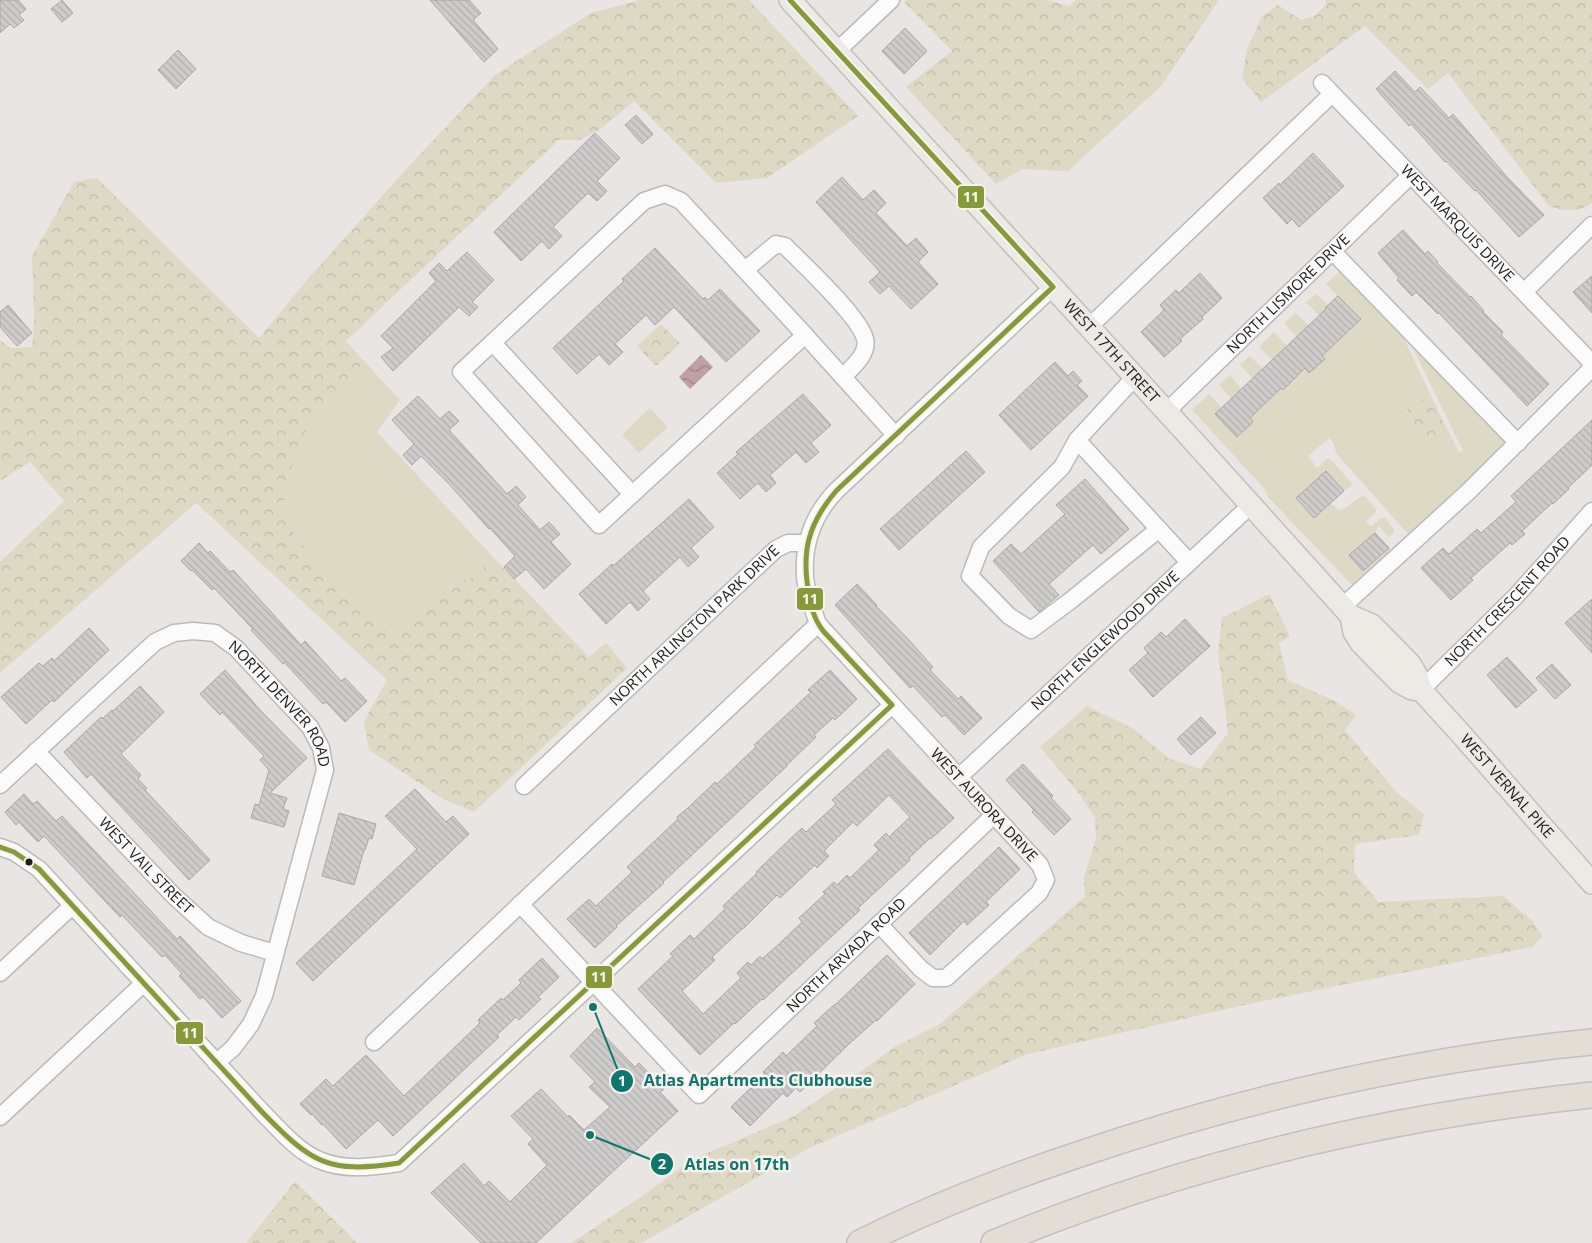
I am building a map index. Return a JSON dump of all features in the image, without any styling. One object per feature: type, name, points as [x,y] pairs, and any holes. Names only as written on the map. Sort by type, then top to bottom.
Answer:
[{"type":"highway","points":[[860,1243],[987,1188],[1045,1166],[1161,1127],[1340,1081],[1491,1054],[1592,1042]]},
{"type":"highway","points":[[994,1243],[1122,1195],[1239,1160],[1360,1131],[1478,1109],[1592,1095]]},
{"type":"highway","points":[[1024,1243],[1065,1216]]},
{"type":"main road","name":"WEST 17TH STREET","points":[[790,0],[1251,504],[1347,612],[1372,625],[1390,642],[1413,668],[1421,690]]},
{"type":"main road","name":"WEST VERNAL PIKE","points":[[1421,690],[1592,883]]},
{"type":"street","points":[[836,52],[891,0]]},
{"type":"street","name":"WEST MARQUIS DRIVE","points":[[1089,327],[1327,89],[1592,363]]},
{"type":"street","name":"NORTH LISMORE DRIVE","points":[[1166,412],[1410,176]]},
{"type":"street","points":[[805,335],[598,525],[461,372],[644,201],[665,194],[681,202],[805,335],[896,436]]},
{"type":"street","points":[[1524,292],[1592,225]]},
{"type":"street","points":[[745,270],[776,244],[785,246],[853,316],[865,340],[862,356],[843,377]]},
{"type":"street","points":[[1333,252],[1474,400],[1518,443]]},
{"type":"street","points":[[807,544],[818,514],[826,502],[1053,288]]},
{"type":"street","points":[[493,343],[632,494]]},
{"type":"street","points":[[1347,612],[1592,368]]},
{"type":"street","points":[[1135,377],[1078,440],[1062,467],[981,547],[970,576],[1009,616],[1031,630],[1159,529]]},
{"type":"street","points":[[1078,440],[1189,562]]},
{"type":"street","name":"NORTH ENGLEWOOD DRIVE","points":[[959,777],[1251,504]]},
{"type":"street","name":"NORTH CRESCENT ROAD","points":[[1421,690],[1516,596],[1592,511]]},
{"type":"street","name":"NORTH ARLINGTON PARK DRIVE","points":[[524,786],[776,549],[788,543],[807,544]]},
{"type":"street","name":"WEST AURORA DRIVE","points":[[807,544],[804,576],[818,624],[1040,865],[1046,880],[1038,894],[946,978],[933,978],[921,969],[879,924]]},
{"type":"street","points":[[374,1042],[818,624]]},
{"type":"street","name":"NORTH DENVER ROAD","points":[[0,785],[155,642],[174,633],[193,631],[215,634],[236,648],[310,727],[321,748],[326,770],[264,996],[251,1024],[233,1048],[216,1063]]},
{"type":"street","points":[[0,847],[14,852],[39,869],[262,1113],[298,1147],[319,1160],[343,1167],[372,1167],[399,1163],[892,705]]},
{"type":"street","name":"WEST VAIL STREET","points":[[36,751],[173,895],[208,927],[241,943],[275,953]]},
{"type":"street","name":"NORTH ARVADA ROAD","points":[[595,982],[699,1094],[994,815]]},
{"type":"street","points":[[520,904],[595,982]]},
{"type":"street","points":[[0,973],[72,906]]},
{"type":"street","points":[[0,1117],[143,984]]},
{"type":"green space","points":[[640,0],[749,0],[858,116],[767,178],[716,183],[634,101],[601,129],[579,140],[559,140],[346,341],[365,362],[308,427],[282,492],[291,529],[318,565],[352,598],[384,624],[400,627],[447,587],[472,577],[494,558],[589,657],[606,643],[627,668],[474,812],[445,800],[369,750],[364,721],[387,680],[196,503],[0,673],[0,562],[64,501],[30,462],[0,481],[0,340],[11,348],[32,347],[34,320],[32,256],[74,182],[97,178],[259,338],[307,280],[409,166],[495,75],[591,13]]},
{"type":"green space","points":[[906,0],[1047,0],[1069,6],[1076,0],[1219,0],[1162,85],[1068,171],[1022,169],[996,184],[906,87],[952,51],[904,2]]},
{"type":"green space","points":[[1325,0],[1592,0],[1592,203],[1576,210],[1559,209],[1549,206],[1448,73],[1428,89],[1365,26],[1261,102],[1242,78],[1247,49],[1262,16],[1278,5],[1301,20],[1316,15],[1326,4]]},
{"type":"green space","points":[[1341,270],[1401,332],[1431,396],[1406,408],[1426,449],[1451,437],[1459,452],[1463,451],[1409,340],[1505,441],[1504,445],[1409,535],[1336,453],[1334,444],[1329,438],[1308,456],[1317,468],[1327,459],[1331,460],[1352,485],[1344,491],[1326,471],[1296,498],[1314,518],[1330,503],[1342,510],[1362,496],[1366,497],[1376,509],[1376,512],[1366,521],[1371,527],[1381,518],[1385,518],[1394,530],[1389,537],[1379,526],[1375,533],[1349,555],[1363,571],[1389,548],[1392,551],[1353,586],[1268,497],[1264,488],[1192,410],[1209,394],[1222,408],[1238,437],[1253,422],[1219,385],[1230,375],[1259,410],[1271,398],[1240,365],[1250,356],[1283,390],[1272,360],[1259,347],[1274,332],[1309,373],[1324,359],[1297,337],[1284,323],[1296,313],[1309,326],[1320,316],[1306,302],[1316,294],[1328,305],[1325,308],[1348,332],[1361,319],[1326,284]]},
{"type":"green space","points":[[661,324],[680,343],[656,366],[637,346]]},
{"type":"green space","points":[[365,362],[400,400],[377,432],[494,558],[472,577],[447,587],[400,627],[384,624],[352,598],[318,565],[291,529],[282,492],[308,427]]},
{"type":"green space","points":[[1431,396],[1451,437],[1426,449],[1406,407]]},
{"type":"green space","points":[[650,408],[668,427],[639,453],[622,435]]},
{"type":"green space","points":[[1269,594],[1290,636],[1279,643],[1288,680],[1335,701],[1356,715],[1345,730],[1397,793],[1424,814],[1419,835],[1355,844],[1354,872],[1378,902],[1503,896],[1533,921],[1542,936],[1532,947],[1258,1002],[1028,1054],[809,1148],[641,1243],[571,1243],[638,1199],[693,1159],[792,1117],[896,1046],[940,1024],[1085,896],[1084,878],[1096,838],[1095,818],[1080,795],[1040,747],[1087,706],[1134,729],[1168,758],[1200,769],[1228,733],[1218,652],[1222,618]]},
{"type":"green space","points":[[295,1181],[357,1243],[246,1243]]},
{"type":"water","points":[[701,355],[713,367],[690,389],[679,377]]},
{"type":"building","points":[[0,0],[18,0],[26,9],[19,15],[24,20],[14,28],[10,24],[0,33]]},
{"type":"building","points":[[62,0],[73,13],[62,22],[51,9]]},
{"type":"building","points":[[430,0],[469,0],[481,13],[473,20],[498,49],[484,62]]},
{"type":"building","points":[[905,28],[927,51],[904,74],[882,51]]},
{"type":"building","points":[[178,50],[196,69],[176,89],[158,70]]},
{"type":"building","points":[[1395,71],[1415,92],[1420,87],[1449,118],[1453,114],[1507,177],[1544,215],[1519,237],[1476,190],[1445,162],[1411,124],[1409,126],[1376,89]]},
{"type":"building","points":[[636,115],[653,134],[642,144],[625,125]]},
{"type":"building","points":[[595,133],[620,158],[597,181],[607,191],[597,201],[588,193],[553,227],[562,236],[549,249],[542,241],[521,261],[494,232]]},
{"type":"building","points":[[1313,153],[1344,186],[1299,227],[1292,219],[1287,224],[1263,198],[1279,183],[1280,185]]},
{"type":"building","points":[[842,177],[863,200],[874,190],[886,203],[876,213],[907,246],[916,238],[928,252],[918,262],[938,284],[911,309],[889,286],[880,294],[869,282],[880,272],[816,202]]},
{"type":"building","points":[[1403,230],[1425,254],[1428,251],[1437,263],[1471,296],[1483,312],[1503,332],[1501,335],[1549,384],[1527,406],[1439,313],[1416,292],[1412,296],[1397,280],[1399,278],[1378,253]]},
{"type":"building","points":[[655,248],[703,299],[705,297],[708,300],[720,289],[760,331],[726,362],[674,307],[655,325],[646,315],[615,344],[623,352],[609,365],[599,354],[577,374],[553,348],[624,281],[622,279]]},
{"type":"building","points":[[467,252],[494,280],[472,302],[478,307],[469,316],[459,307],[393,371],[381,357],[393,348],[381,336],[436,281],[429,273],[439,263],[447,271]]},
{"type":"building","points":[[1200,273],[1222,298],[1202,317],[1203,319],[1180,339],[1182,341],[1164,357],[1141,332],[1164,310],[1160,305],[1176,290],[1179,293]]},
{"type":"building","points":[[1592,276],[1592,313],[1573,292]]},
{"type":"building","points":[[1338,296],[1361,319],[1322,356],[1325,359],[1309,373],[1305,368],[1283,390],[1281,388],[1250,418],[1253,422],[1237,437],[1215,414]]},
{"type":"building","points":[[8,305],[32,333],[17,346],[0,327],[0,312]]},
{"type":"building","points":[[1055,362],[1068,376],[1073,371],[1082,381],[1077,385],[1088,396],[1031,450],[999,415]]},
{"type":"building","points":[[803,394],[831,425],[811,443],[819,452],[806,463],[796,452],[770,475],[776,483],[766,492],[758,483],[740,499],[717,473],[738,454],[736,452]]},
{"type":"building","points":[[418,396],[440,419],[449,411],[459,421],[449,430],[507,494],[516,486],[526,497],[518,505],[540,530],[549,522],[560,534],[551,542],[571,564],[544,589],[526,569],[514,579],[504,567],[515,556],[490,528],[421,456],[412,465],[403,455],[414,444],[392,420]]},
{"type":"building","points":[[1592,420],[1592,465],[1569,489],[1522,531],[1525,534],[1512,545],[1510,543],[1471,578],[1473,580],[1451,600],[1421,568],[1443,548],[1449,554],[1477,529],[1481,533],[1516,502],[1511,496]]},
{"type":"building","points":[[966,451],[985,472],[899,550],[880,529]]},
{"type":"building","points":[[1326,471],[1344,491],[1314,518],[1296,498]]},
{"type":"building","points":[[1085,479],[1129,529],[1101,554],[1093,545],[1049,584],[1059,595],[1039,612],[993,561],[1011,544],[1021,554],[1065,514],[1056,505]]},
{"type":"building","points":[[689,499],[714,527],[691,548],[699,557],[688,567],[680,557],[643,591],[650,599],[638,611],[630,602],[606,624],[579,594]]},
{"type":"building","points":[[1375,533],[1389,548],[1363,571],[1349,555]]},
{"type":"building","points":[[199,543],[208,553],[210,551],[230,572],[233,570],[301,645],[305,641],[341,681],[345,678],[367,701],[345,722],[326,702],[323,704],[284,662],[283,664],[214,588],[212,590],[181,561]]},
{"type":"building","points":[[857,584],[933,667],[930,670],[958,699],[961,696],[982,718],[964,735],[945,715],[942,717],[913,686],[910,688],[835,605]]},
{"type":"building","points":[[1592,599],[1592,653],[1565,623]]},
{"type":"building","points":[[1185,619],[1210,646],[1153,697],[1129,670],[1148,653],[1144,648],[1161,632],[1166,637]]},
{"type":"building","points":[[89,628],[109,650],[54,702],[52,700],[26,724],[1,697],[39,663],[43,666],[52,658],[54,661]]},
{"type":"building","points":[[1507,657],[1537,690],[1516,708],[1487,675]]},
{"type":"building","points":[[1552,664],[1571,685],[1555,699],[1536,678]]},
{"type":"building","points":[[225,670],[261,711],[307,758],[270,793],[287,798],[283,809],[289,811],[284,827],[251,818],[255,804],[259,805],[269,770],[260,760],[264,756],[222,712],[220,715],[200,694]]},
{"type":"building","points":[[830,670],[857,699],[835,720],[833,718],[814,735],[816,737],[787,766],[616,926],[595,948],[567,919],[589,899],[596,906],[632,872],[627,867],[678,819],[677,817],[715,782],[717,784],[756,747],[754,745],[811,692],[808,690]]},
{"type":"building","points":[[140,686],[164,712],[121,754],[141,775],[138,779],[147,788],[145,790],[210,860],[189,880],[91,774],[87,778],[64,752],[101,717],[102,719],[113,711]]},
{"type":"building","points":[[1201,717],[1216,733],[1191,755],[1177,739]]},
{"type":"building","points":[[888,749],[954,818],[909,858],[910,860],[858,908],[860,910],[763,1000],[734,1023],[700,1055],[638,989],[673,956],[670,954],[690,935],[694,939],[725,909],[723,906],[789,840],[802,828],[806,832],[836,804],[832,800]],"holes":[[[889,795],[910,817],[889,837],[886,833],[874,845],[879,850],[850,878],[847,875],[837,885],[834,882],[823,892],[825,894],[799,918],[802,922],[779,944],[762,959],[760,956],[751,965],[748,962],[737,973],[741,978],[703,1014],[682,991],[715,960],[712,957],[777,895],[780,898],[815,865],[817,868],[829,856],[824,851],[853,822],[857,826]]]},
{"type":"building","points":[[1023,764],[1053,796],[1051,798],[1071,819],[1054,835],[1006,780]]},
{"type":"building","points":[[415,789],[446,822],[453,816],[469,834],[313,981],[296,963],[417,849],[385,816]]},
{"type":"building","points":[[24,794],[33,804],[37,801],[56,821],[62,816],[177,939],[180,936],[241,1001],[222,1018],[203,997],[200,999],[179,976],[182,974],[165,955],[162,957],[122,915],[120,917],[44,836],[38,842],[19,822],[16,825],[5,812]]},
{"type":"building","points":[[339,813],[376,824],[372,839],[369,838],[364,850],[354,885],[322,876]]},
{"type":"building","points":[[999,847],[1020,869],[986,902],[989,905],[967,925],[964,921],[930,955],[909,933]]},
{"type":"building","points":[[887,955],[915,984],[800,1092],[796,1088],[787,1097],[783,1093],[750,1126],[731,1107],[765,1074],[763,1072],[783,1052],[786,1056],[817,1026],[814,1023]]},
{"type":"building","points":[[542,958],[559,977],[538,997],[541,999],[519,1020],[516,1017],[497,1035],[499,1037],[393,1136],[378,1120],[346,1149],[323,1124],[300,1104],[326,1079],[333,1086],[366,1055],[404,1096],[480,1023],[478,1020],[501,998],[503,1000],[521,983],[519,980]]},
{"type":"building","points":[[597,1028],[635,1067],[639,1063],[664,1089],[660,1092],[678,1111],[536,1243],[481,1243],[431,1193],[464,1163],[484,1186],[489,1181],[510,1202],[547,1165],[528,1144],[533,1139],[511,1116],[541,1089],[568,1117],[569,1115],[584,1130],[610,1107],[589,1087],[595,1082],[570,1056]]},
{"type":"transit line","name":"11","points":[[0,847],[14,852],[39,869],[263,1113],[295,1143],[309,1154],[323,1161],[338,1165],[355,1167],[399,1163],[892,705],[825,633],[816,620],[812,610],[806,565],[809,539],[813,527],[826,503],[836,491],[1053,287],[790,0]]},
{"type":"place","name":"Atlas Apartments Clubhouse","points":[[593,1007]]},
{"type":"place","name":"Atlas on 17th","points":[[590,1135]]}]
